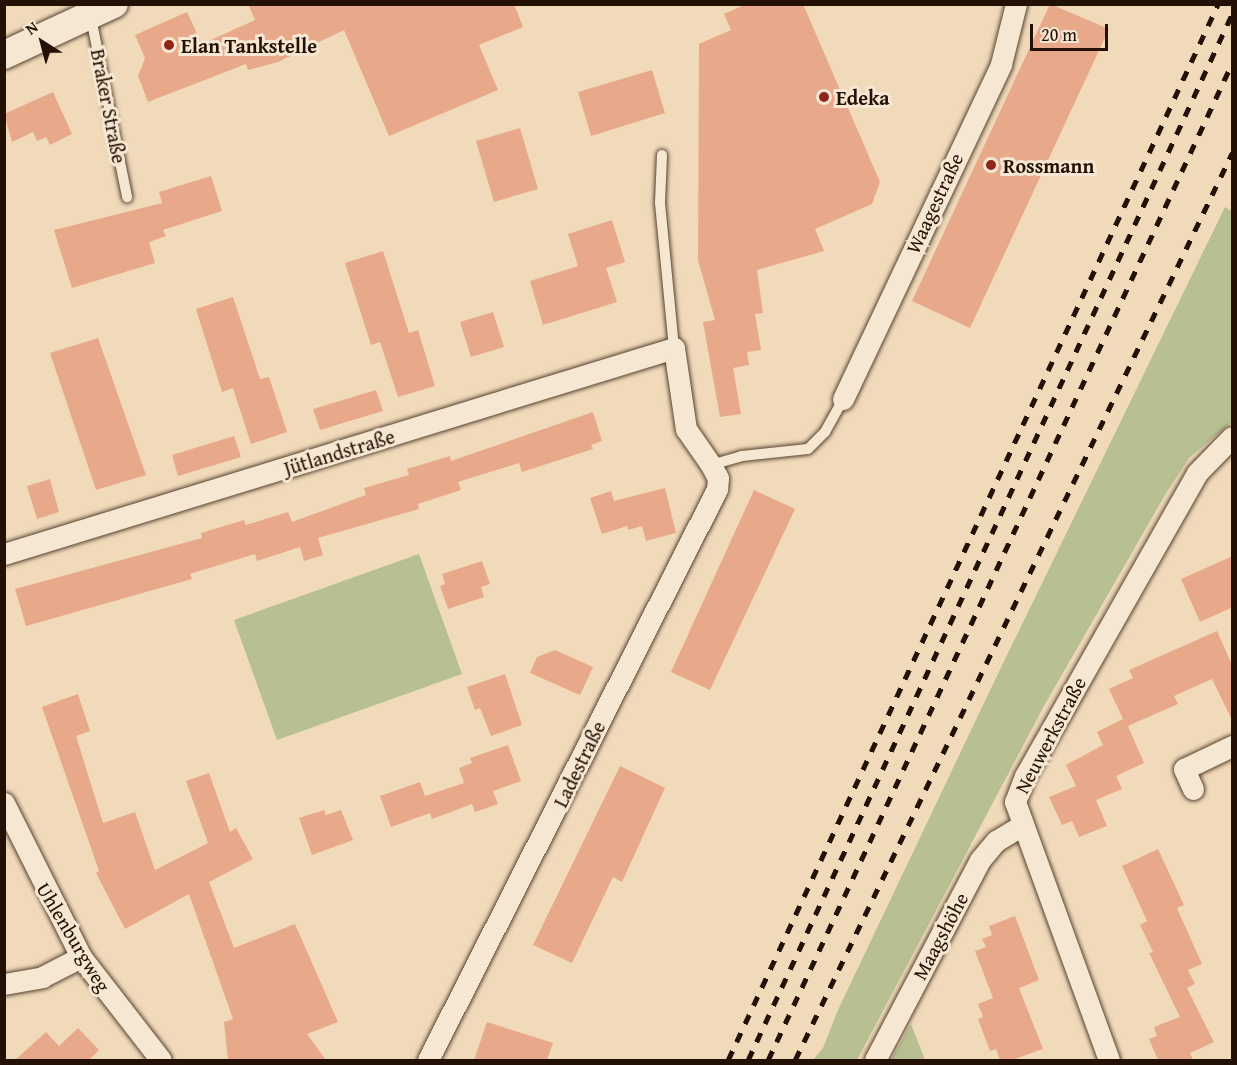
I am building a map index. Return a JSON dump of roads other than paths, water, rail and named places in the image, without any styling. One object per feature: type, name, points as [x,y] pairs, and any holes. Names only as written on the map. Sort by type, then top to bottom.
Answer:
[{"type":"main road","name":"Braker Straße","points":[[4,55],[102,9]]},
{"type":"street","name":"Waagestraße","points":[[843,399],[1001,64],[1016,4]]},
{"type":"street","points":[[674,348],[686,429],[711,465]]},
{"type":"street","name":"Jütlandstraße","points":[[4,554],[674,348]]},
{"type":"street","name":"Neuwerkstraße","points":[[1109,1060],[1021,826],[1015,802],[1024,776],[1197,473],[1233,437]]},
{"type":"street","name":"Ladestraße","points":[[428,1060],[717,489],[718,478],[711,465]]},
{"type":"street","points":[[1193,789],[1184,769],[1233,746]]},
{"type":"street","name":"Uhlenburgweg","points":[[4,803],[81,957],[161,1060]]},
{"type":"street","name":"Maagshöhe","points":[[875,1060],[980,860],[996,841],[1021,826]]},
{"type":"street","points":[[4,984],[42,976],[81,957]]},
{"type":"lane","name":"Braker Straße","points":[[102,9],[126,197]]},
{"type":"lane","points":[[662,155],[660,203],[674,348]]},
{"type":"lane","points":[[711,465],[742,456],[808,449],[825,432],[843,399]]},
{"type":"railway","points":[[728,1060],[1218,4]]},
{"type":"railway","points":[[748,1060],[1232,14]]},
{"type":"railway","points":[[768,1060],[1232,63]]},
{"type":"railway","points":[[795,1060],[1232,153]]},
{"type":"place","name":"Elan Tankstelle","points":[[169,45]]},
{"type":"place","name":"Edeka","points":[[824,97]]},
{"type":"place","name":"Rossmann","points":[[991,165]]}]
